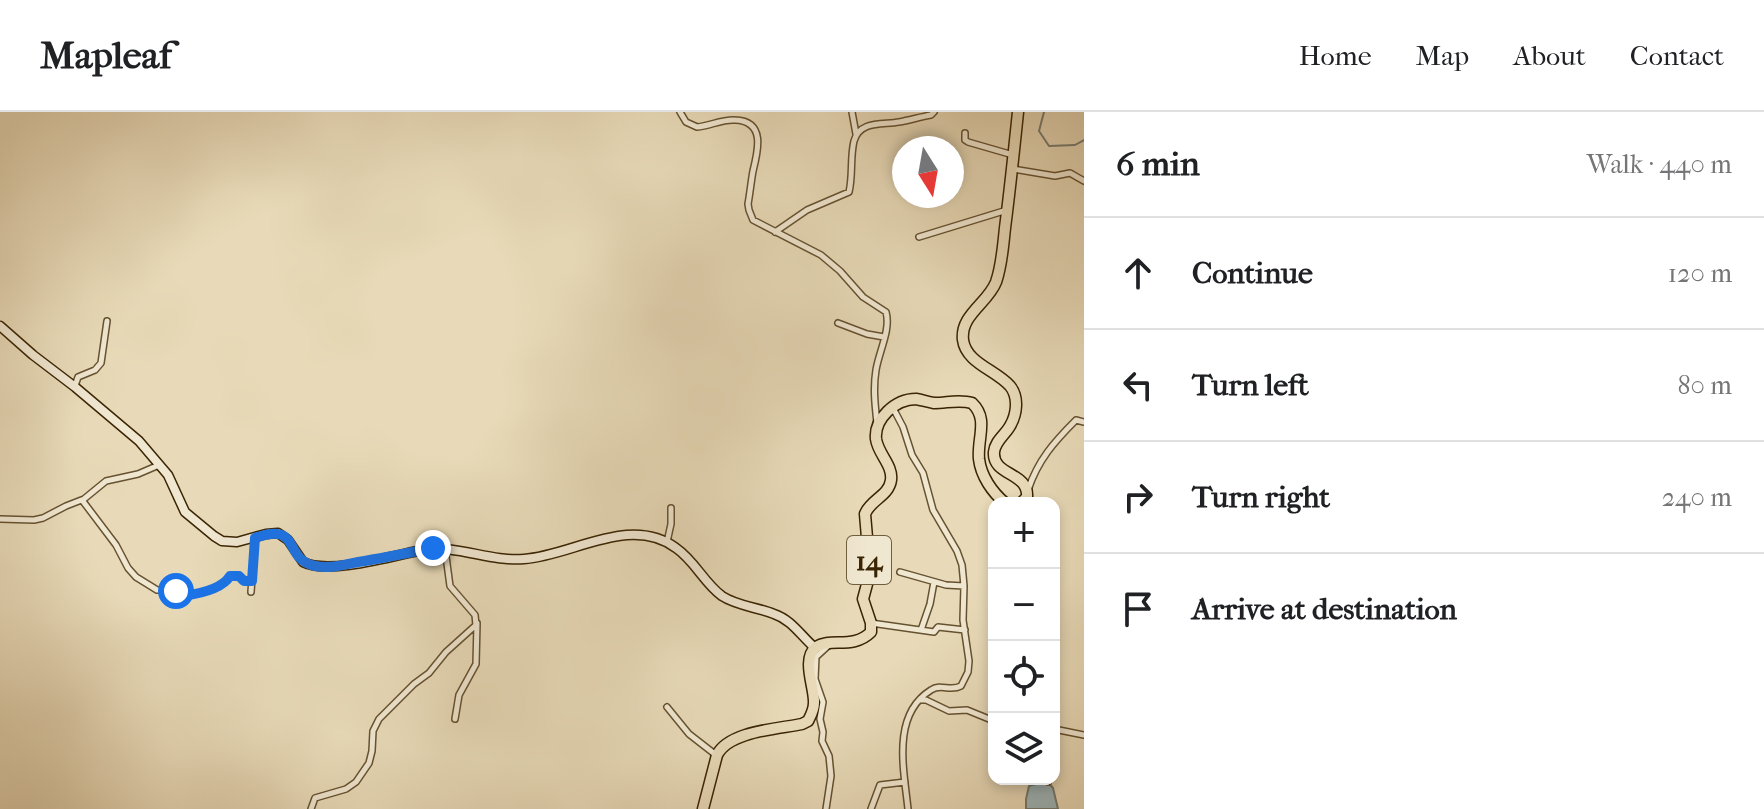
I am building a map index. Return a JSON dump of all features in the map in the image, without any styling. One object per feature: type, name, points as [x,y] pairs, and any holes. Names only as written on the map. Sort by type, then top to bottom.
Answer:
[{"type":"highway","points":[[1018,112],[1008,210],[996,280],[988,297],[967,321],[963,337],[973,358],[1002,379],[1016,398],[1016,412],[1011,425],[996,445],[994,457],[999,467],[1023,481],[1025,497]]},
{"type":"highway","points":[[877,424],[897,404],[916,399],[934,403],[965,401],[976,406],[982,427],[980,462],[989,485],[998,497]]},
{"type":"highway","name":"14","points":[[815,648],[863,639],[871,632],[863,599],[870,573],[865,514],[866,509],[888,489],[891,478],[877,445],[877,424]]},
{"type":"highway","points":[[703,809],[721,748],[732,739],[808,721],[814,704],[809,664],[815,648]]},
{"type":"main road","points":[[0,326],[139,441],[172,482],[185,512],[214,536],[228,542],[282,534],[303,562],[322,568],[433,548],[522,560],[596,540],[620,536],[645,537],[667,542],[680,550],[723,597],[785,619],[815,648]]},
{"type":"street","points":[[680,112],[686,122],[697,127],[724,120],[750,123],[755,129],[758,144],[749,210],[753,220],[821,255],[863,297],[886,312],[887,325],[874,387],[877,424]]},
{"type":"street","points":[[775,232],[807,210],[849,192],[856,135],[852,112]]},
{"type":"street","points":[[856,135],[869,126],[901,122],[934,112]]},
{"type":"street","points":[[965,133],[966,142],[1014,156]]},
{"type":"street","points":[[1013,169],[1055,176],[1070,173],[1084,181]]},
{"type":"street","points":[[919,237],[1008,210]]},
{"type":"street","points":[[75,387],[78,377],[92,372],[101,363],[107,321]]},
{"type":"street","points":[[838,323],[884,337]]},
{"type":"street","points":[[892,408],[923,473],[932,507],[962,565],[969,661],[968,672],[961,686],[953,690],[941,686],[934,688],[920,700],[909,718],[903,736],[908,809]]},
{"type":"street","points":[[1026,497],[1041,459],[1054,442],[1076,420],[1084,422]]},
{"type":"street","points":[[0,519],[39,520],[82,500],[109,480],[138,474],[160,465]]},
{"type":"street","points":[[82,500],[114,542],[133,575],[153,588],[175,590],[185,596],[227,582],[230,576],[252,581]]},
{"type":"street","points":[[667,542],[671,508]]},
{"type":"street","points":[[251,592],[255,538]]},
{"type":"street","points":[[445,548],[450,586],[470,608],[477,622],[476,664],[459,695],[455,719]]},
{"type":"street","points":[[900,572],[950,586],[964,586]]},
{"type":"street","points":[[921,630],[934,582]]},
{"type":"street","points":[[311,809],[313,800],[318,796],[346,789],[356,782],[371,758],[373,731],[379,719],[429,673],[477,622]]},
{"type":"street","points":[[871,623],[934,632],[939,627],[965,630]]},
{"type":"street","points":[[826,809],[831,769],[820,720],[823,699],[815,676],[816,657],[830,644]]},
{"type":"street","points":[[920,700],[949,711],[967,710],[988,719]]},
{"type":"street","points":[[667,707],[689,734],[717,755]]},
{"type":"street","points":[[1060,730],[1084,735]]},
{"type":"street","points":[[871,809],[880,785],[905,782]]},
{"type":"water","points":[[1050,785],[1058,809],[1026,809],[1029,786]]},
{"type":"waterway","points":[[1044,112],[1039,131],[1049,146],[1075,145],[1084,140]]},
{"type":"route","points":[[176,591],[181,596],[203,592],[227,582],[230,576],[252,581],[255,538],[266,534],[278,533],[286,537],[303,562],[322,568],[433,548]]}]
